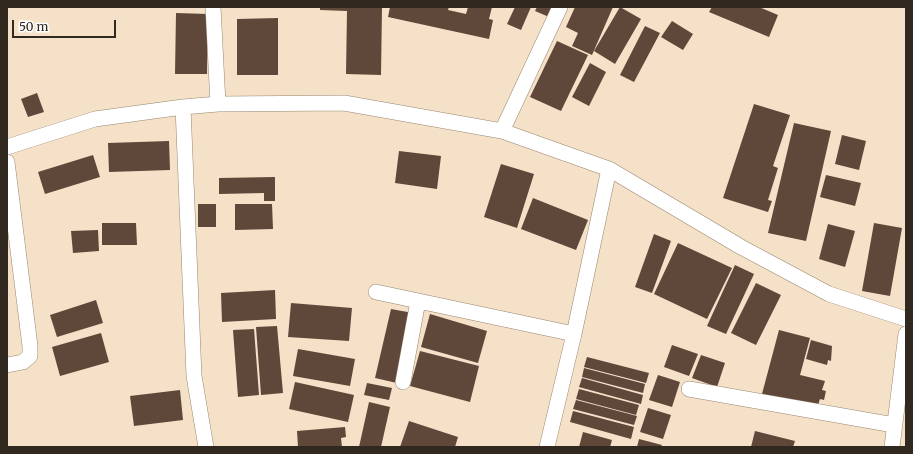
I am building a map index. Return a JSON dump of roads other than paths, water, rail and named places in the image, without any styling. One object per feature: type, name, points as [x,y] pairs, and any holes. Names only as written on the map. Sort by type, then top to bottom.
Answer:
[{"type":"street","points":[[213,7],[218,104]]},
{"type":"street","points":[[502,131],[560,7]]},
{"type":"street","points":[[7,147],[95,119],[183,107],[218,104],[344,103],[502,131],[609,169],[741,247],[829,294],[906,319]]},
{"type":"street","points":[[183,107],[194,376],[206,447]]},
{"type":"street","points":[[7,162],[30,346],[30,356],[23,362],[7,365]]},
{"type":"street","points":[[547,447],[574,334],[609,169]]},
{"type":"street","points":[[376,292],[574,334]]},
{"type":"street","points":[[403,382],[418,301]]},
{"type":"street","points":[[892,447],[894,425],[901,404],[906,334]]},
{"type":"street","points":[[689,389],[894,425]]}]
